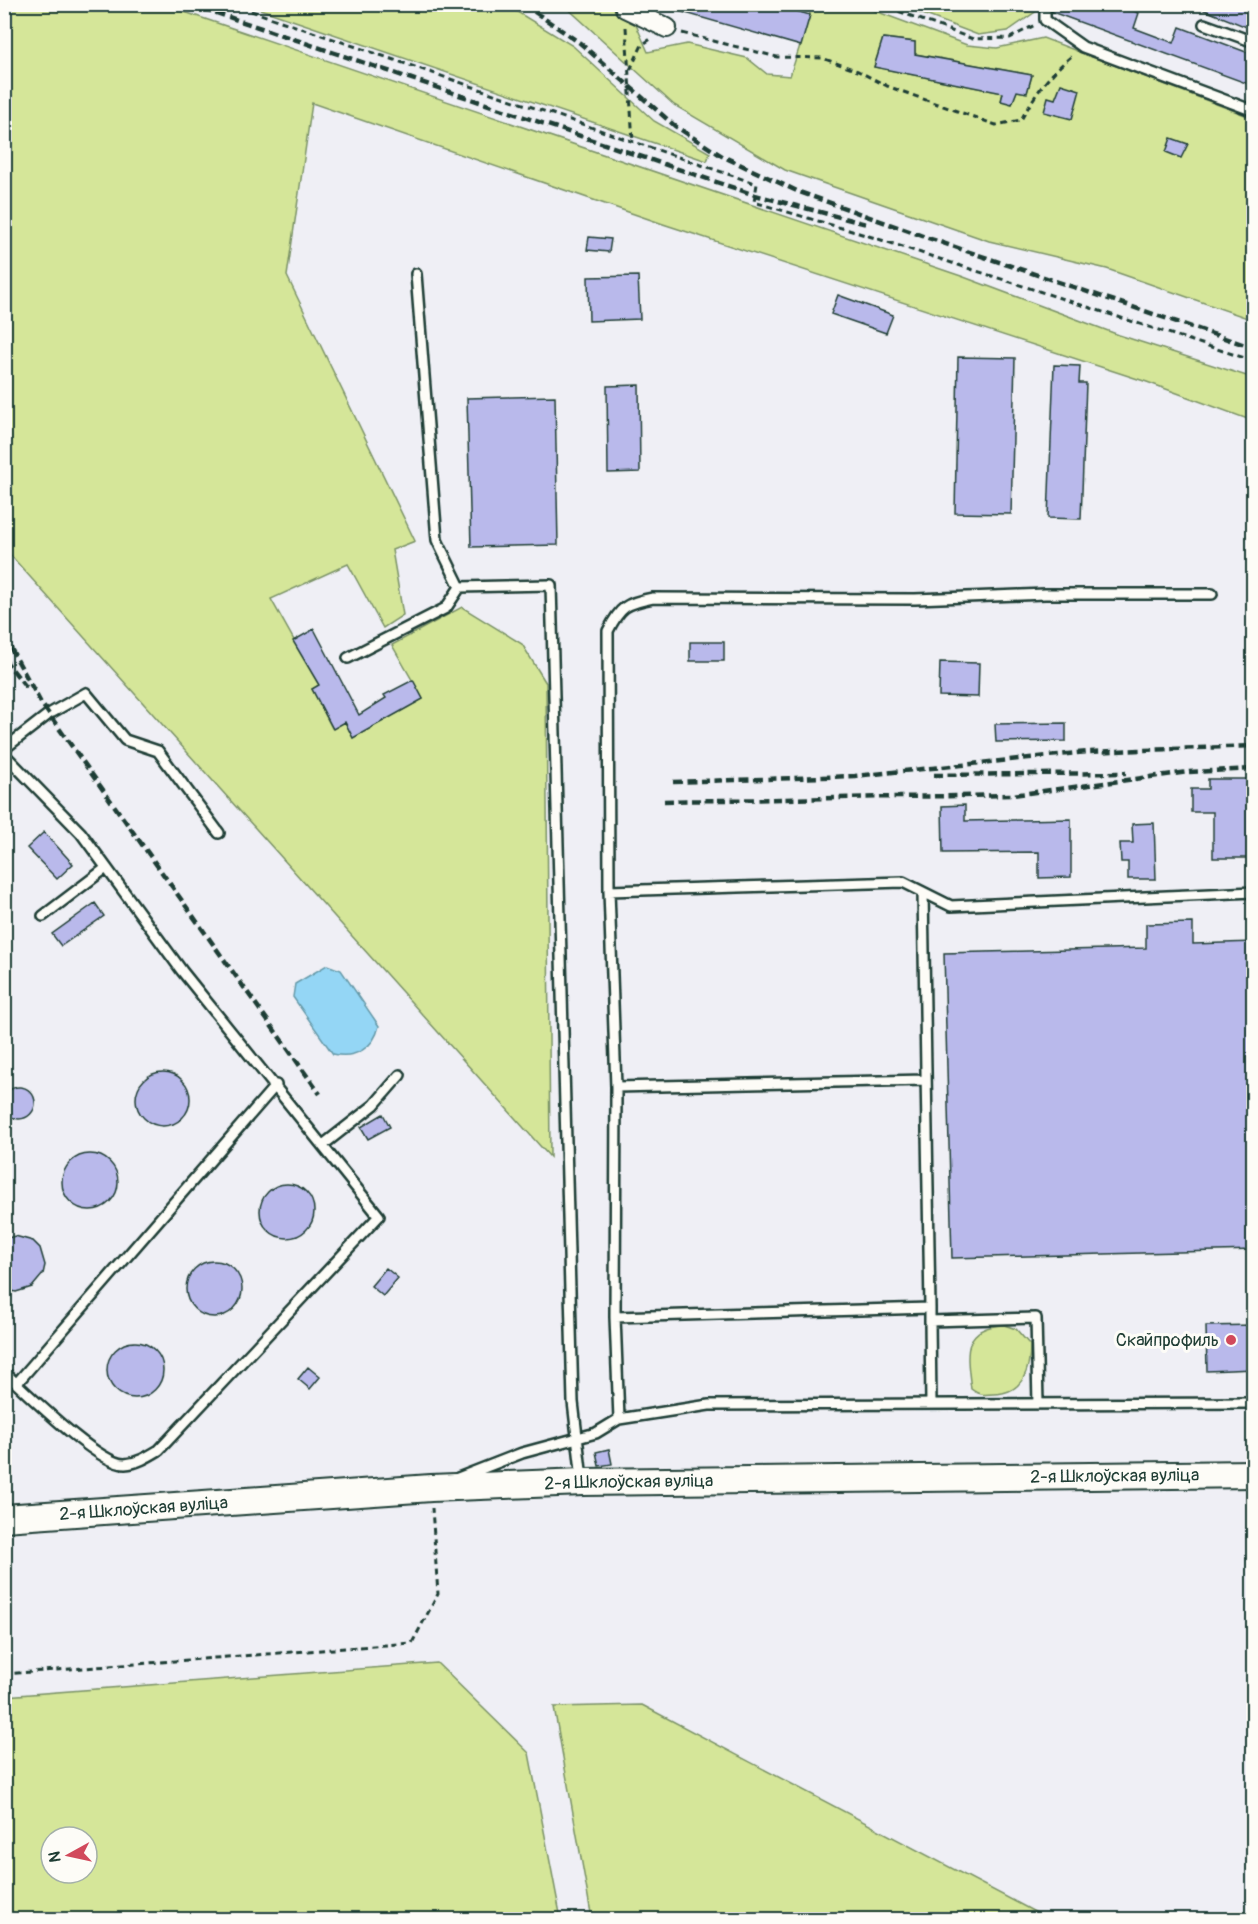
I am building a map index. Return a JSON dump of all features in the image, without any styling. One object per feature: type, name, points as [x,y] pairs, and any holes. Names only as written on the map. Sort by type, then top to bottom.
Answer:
[{"type":"street","points":[[625,6],[667,28]]},
{"type":"street","name":"2-я Шклоўская вуліца","points":[[4,1518],[430,1488],[583,1482],[1254,1474]]},
{"type":"lane","points":[[1045,4],[1045,20],[1083,47],[1254,111]]},
{"type":"lane","points":[[1204,24],[1254,42]]},
{"type":"lane","points":[[416,274],[437,540],[460,587]]},
{"type":"lane","points":[[460,587],[551,585],[576,1440],[583,1482]]},
{"type":"lane","points":[[348,658],[446,608],[460,587]]},
{"type":"lane","points":[[619,1419],[615,1317],[616,1087],[609,891],[608,630],[618,610],[633,602],[653,598],[915,599],[1045,594],[1212,594]]},
{"type":"lane","points":[[4,749],[49,714],[86,693],[125,740],[158,751],[219,833]]},
{"type":"lane","points":[[4,754],[81,833],[182,971],[276,1085],[379,1216],[159,1450],[142,1460],[123,1464],[106,1458],[88,1446],[4,1372]]},
{"type":"lane","points":[[43,916],[106,867]]},
{"type":"lane","points":[[609,891],[903,882],[951,906],[1254,892]]},
{"type":"lane","points":[[923,892],[931,1404]]},
{"type":"lane","points":[[323,1145],[374,1105],[400,1075]]},
{"type":"lane","points":[[616,1087],[926,1080]]},
{"type":"lane","points":[[16,1383],[276,1085]]},
{"type":"lane","points":[[615,1317],[930,1308]]},
{"type":"lane","points":[[930,1321],[1036,1318],[1038,1404]]},
{"type":"lane","points":[[430,1488],[522,1454],[596,1433],[619,1419],[709,1405],[1254,1403]]},
{"type":"path","points":[[231,4],[381,53],[633,143],[757,184],[754,202],[872,237],[1254,362]]},
{"type":"path","points":[[879,4],[973,39],[1010,38],[1045,20]]},
{"type":"path","points":[[625,6],[633,143]]},
{"type":"path","points":[[630,70],[642,45],[667,28],[777,57],[822,58],[858,71],[887,86],[996,125],[1021,120],[1036,93],[1054,70],[1083,47]]},
{"type":"path","points":[[4,1674],[412,1643],[438,1594],[430,1488]]},
{"type":"green space","points":[[4,5],[164,5],[961,276],[1119,335],[1253,378],[1253,421],[1147,382],[663,224],[312,103],[287,276],[415,541],[392,550],[403,615],[383,628],[348,564],[271,599],[319,685],[312,689],[332,728],[345,722],[353,738],[423,699],[392,645],[462,607],[522,644],[546,683],[550,1157],[5,549]]},
{"type":"green space","points":[[248,5],[506,5],[573,46],[654,121],[710,153],[707,161]]},
{"type":"green space","points":[[564,5],[609,5],[633,18],[648,52],[687,44],[747,58],[767,74],[790,76],[810,15],[809,5],[859,5],[967,45],[997,48],[1043,38],[1253,118],[1253,320],[1107,269],[989,241],[785,170],[674,105]],"holes":[[[883,38],[915,42],[915,54],[1032,75],[1027,93],[1017,91],[1012,103],[1001,101],[1003,93],[874,67]]]},
{"type":"green space","points":[[899,5],[1039,5],[1038,10],[1008,31],[978,35]]},
{"type":"green space","points":[[1004,1325],[1016,1329],[1030,1345],[1026,1372],[1018,1385],[1011,1390],[1003,1393],[979,1393],[971,1389],[968,1365],[970,1345],[973,1337],[980,1331]]},
{"type":"green space","points":[[437,1663],[529,1753],[561,1919],[5,1919],[5,1696]]},
{"type":"green space","points":[[642,1705],[1048,1919],[592,1919],[554,1707]]},
{"type":"water","points":[[327,965],[341,970],[379,1026],[368,1046],[356,1053],[333,1054],[293,997],[295,984]]},
{"type":"building","points":[[669,4],[772,4],[810,15],[801,46],[668,8]]},
{"type":"building","points":[[1052,4],[1115,4],[1139,13],[1134,28],[1174,43],[1180,27],[1254,55],[1254,86],[1052,12]]},
{"type":"building","points":[[1246,4],[1254,7],[1254,30],[1192,5]]},
{"type":"building","points":[[883,38],[915,42],[915,54],[1032,75],[1027,93],[1017,91],[1012,104],[1001,101],[1003,93],[874,67]]},
{"type":"building","points":[[1061,84],[1080,90],[1072,119],[1044,112],[1048,97],[1055,99]]},
{"type":"building","points":[[1171,138],[1188,144],[1181,158],[1166,152]]},
{"type":"building","points":[[589,237],[611,239],[609,252],[587,250]]},
{"type":"building","points":[[638,276],[640,319],[589,321],[588,277]]},
{"type":"building","points":[[838,295],[893,315],[886,333],[831,314]]},
{"type":"building","points":[[958,357],[1015,358],[1011,514],[955,513]]},
{"type":"building","points":[[1054,365],[1080,366],[1079,383],[1086,383],[1081,519],[1048,518]]},
{"type":"building","points":[[639,385],[640,472],[608,473],[607,386]]},
{"type":"building","points":[[555,396],[558,545],[471,547],[467,398]]},
{"type":"building","points":[[314,629],[359,715],[386,698],[384,695],[413,680],[423,699],[353,738],[345,722],[333,729],[312,689],[319,685],[293,641]]},
{"type":"building","points":[[690,642],[724,642],[724,661],[690,661]]},
{"type":"building","points":[[940,662],[979,663],[978,697],[939,696]]},
{"type":"building","points":[[1066,723],[1066,741],[996,742],[995,724]]},
{"type":"building","points":[[1208,779],[1254,779],[1254,858],[1213,858],[1213,812],[1191,812],[1191,789],[1208,789]]},
{"type":"building","points":[[965,805],[965,821],[1071,819],[1071,877],[1039,878],[1039,852],[943,853],[942,806]]},
{"type":"building","points":[[1154,823],[1156,879],[1128,879],[1128,862],[1121,862],[1120,843],[1133,843],[1132,824]]},
{"type":"building","points":[[44,832],[73,864],[57,879],[27,848]]},
{"type":"building","points":[[95,903],[104,916],[61,946],[52,934]]},
{"type":"building","points":[[1193,923],[1193,944],[1254,942],[1254,1250],[952,1258],[944,953],[1146,948],[1146,924]]},
{"type":"building","points":[[158,1072],[168,1072],[178,1076],[186,1084],[190,1099],[186,1114],[178,1122],[168,1126],[158,1126],[148,1122],[140,1114],[136,1104],[136,1094],[140,1084],[148,1076]]},
{"type":"building","points":[[19,1087],[30,1092],[35,1103],[30,1114],[19,1119],[8,1114],[3,1103],[8,1092]]},
{"type":"building","points":[[383,1114],[390,1127],[368,1139],[361,1127]]},
{"type":"building","points":[[90,1154],[105,1159],[113,1167],[118,1182],[113,1197],[105,1205],[90,1210],[75,1205],[67,1197],[62,1182],[67,1167],[75,1159]]},
{"type":"building","points":[[282,1184],[292,1184],[302,1188],[310,1196],[314,1211],[310,1226],[302,1234],[292,1238],[282,1238],[272,1234],[264,1226],[260,1216],[260,1206],[264,1196],[272,1188]]},
{"type":"building","points":[[15,1236],[33,1241],[40,1248],[45,1265],[43,1274],[32,1287],[16,1292],[4,1289],[4,1239]]},
{"type":"building","points":[[214,1261],[229,1266],[237,1274],[242,1289],[237,1304],[229,1312],[214,1317],[199,1312],[191,1304],[186,1289],[191,1274],[199,1266]]},
{"type":"building","points":[[386,1268],[398,1278],[383,1296],[371,1286]]},
{"type":"building","points":[[1254,1325],[1254,1369],[1207,1371],[1206,1326]]},
{"type":"building","points":[[135,1342],[155,1350],[163,1370],[155,1390],[135,1398],[115,1390],[107,1370],[115,1350]]},
{"type":"building","points":[[308,1367],[320,1377],[310,1389],[298,1379]]},
{"type":"building","points":[[609,1449],[612,1464],[599,1466],[596,1452]]},
{"type":"railway","points":[[190,4],[755,195],[870,225]]},
{"type":"railway","points":[[523,4],[580,43],[675,126],[722,156],[797,191],[931,239],[1254,348]]},
{"type":"railway","points":[[4,636],[41,703],[320,1094]]},
{"type":"railway","points":[[4,659],[27,688]]},
{"type":"railway","points":[[673,782],[855,776],[1087,752],[1254,746]]},
{"type":"railway","points":[[664,801],[1013,795],[1189,772],[1254,769]]},
{"type":"railway","points":[[934,775],[1126,773]]},
{"type":"place","name":"Скайпрофиль","points":[[1231,1340]]}]
